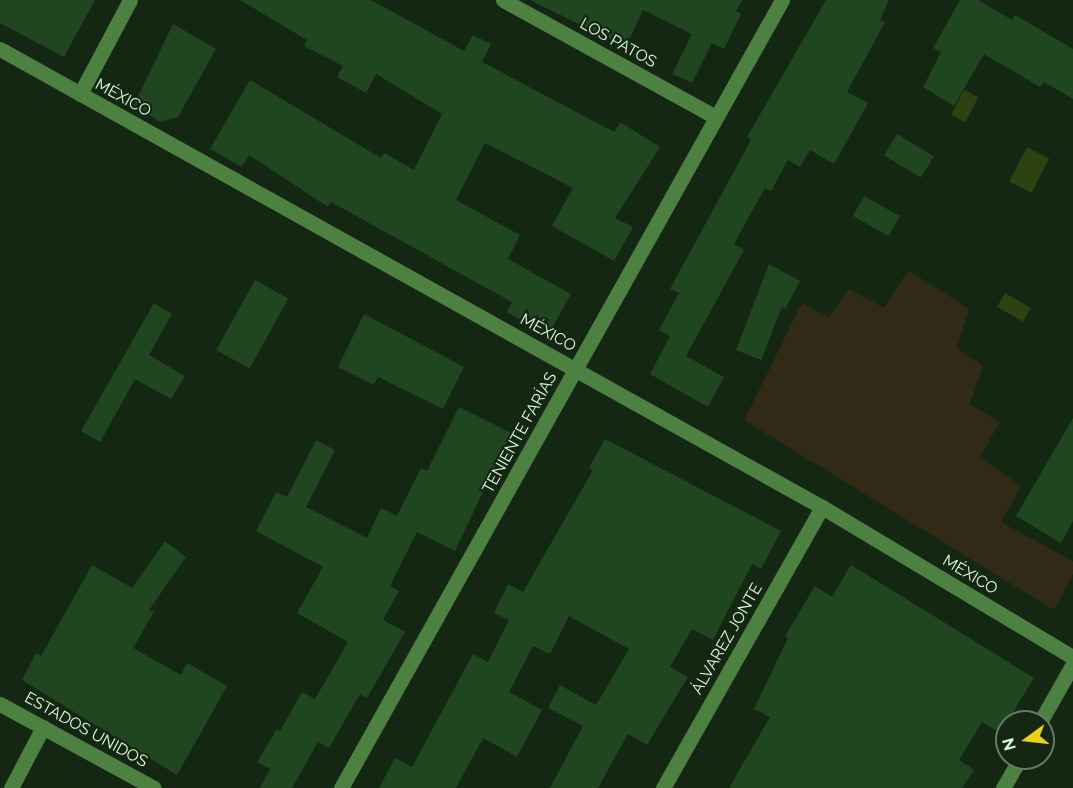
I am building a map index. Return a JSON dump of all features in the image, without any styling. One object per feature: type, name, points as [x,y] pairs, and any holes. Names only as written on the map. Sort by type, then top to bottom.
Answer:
[{"type":"street","points":[[80,94],[130,0]]},
{"type":"street","name":"LOS PATOS","points":[[503,0],[716,117]]},
{"type":"street","name":"TENIENTE FARÍAS","points":[[341,788],[782,0]]},
{"type":"street","name":"MÉXICO","points":[[0,49],[822,507],[1073,657]]},
{"type":"street","name":"ÁLVAREZ JONTE","points":[[663,788],[822,507]]},
{"type":"street","points":[[1047,710],[1073,664]]},
{"type":"street","name":"ESTADOS UNIDOS","points":[[0,704],[154,788]]},
{"type":"street","points":[[11,788],[43,727]]},
{"type":"street","points":[[1003,788],[1013,770]]},
{"type":"shaded area","points":[[964,90],[978,97],[966,122],[951,115]]},
{"type":"shaded area","points":[[1027,147],[1049,158],[1032,193],[1009,182]]},
{"type":"shaded area","points":[[908,270],[969,309],[957,348],[983,366],[970,404],[1000,422],[980,457],[1021,486],[1001,522],[1073,561],[1073,574],[1054,610],[744,420],[802,303],[829,317],[849,289],[884,308]]},
{"type":"shaded area","points":[[1005,293],[1031,308],[1023,322],[997,307]]},
{"type":"building","points":[[0,0],[95,0],[64,57],[0,23]]},
{"type":"building","points":[[240,0],[371,0],[464,51],[473,35],[491,44],[482,62],[614,132],[620,122],[660,147],[615,218],[633,227],[614,261],[552,226],[573,188],[485,143],[456,200],[520,235],[508,259],[571,294],[548,335],[507,312],[512,302],[331,202],[328,207],[249,155],[242,167],[210,149],[250,80],[381,158],[384,153],[414,170],[442,114],[376,74],[366,93],[337,77],[343,66],[304,46],[307,40]]},
{"type":"building","points":[[530,0],[742,0],[736,11],[741,14],[724,49],[712,43],[692,83],[672,74],[692,34],[643,10],[626,47]]},
{"type":"building","points":[[826,0],[889,0],[880,20],[885,22],[847,92],[868,103],[834,164],[810,150],[800,167],[788,160],[771,191],[765,188],[734,244],[744,250],[686,356],[724,377],[708,407],[650,374],[670,336],[659,330],[679,293],[670,289],[751,140],[747,137]]},
{"type":"building","points":[[960,0],[978,0],[1012,20],[1015,15],[1073,49],[1073,99],[1044,82],[1040,87],[984,54],[954,106],[923,87],[941,52],[933,48]]},
{"type":"building","points":[[173,24],[216,49],[178,117],[160,122],[134,105]]},
{"type":"building","points":[[897,134],[934,156],[921,178],[884,155]]},
{"type":"building","points":[[864,196],[900,216],[889,236],[853,216]]},
{"type":"building","points":[[769,264],[800,281],[785,309],[782,307],[761,360],[736,350]]},
{"type":"building","points":[[255,280],[288,298],[249,368],[216,350]]},
{"type":"building","points":[[154,303],[172,314],[149,355],[185,376],[171,399],[135,379],[100,442],[81,431]]},
{"type":"building","points":[[364,314],[464,367],[443,409],[378,377],[374,385],[338,367]]},
{"type":"building","points":[[459,407],[511,433],[455,551],[417,532],[390,586],[399,591],[383,620],[405,632],[367,698],[360,694],[329,748],[318,742],[292,788],[260,788],[270,769],[257,762],[277,729],[280,731],[302,692],[315,699],[348,642],[297,613],[323,567],[256,531],[276,492],[287,497],[316,440],[335,450],[306,507],[367,538],[381,508],[397,516],[421,468],[427,471]]},
{"type":"building","points":[[1073,418],[1073,521],[1061,543],[1016,516]]},
{"type":"building","points":[[605,439],[781,531],[761,569],[752,564],[713,640],[692,629],[670,667],[688,677],[647,745],[628,734],[598,788],[550,788],[583,726],[548,708],[560,685],[596,705],[629,649],[569,616],[550,654],[533,646],[509,692],[542,710],[517,757],[483,738],[456,788],[379,788],[395,758],[412,767],[473,654],[488,662],[509,620],[494,613],[508,584],[523,592],[593,470],[589,468]]},
{"type":"building","points":[[165,541],[186,557],[149,610],[154,612],[133,648],[181,675],[187,663],[227,686],[177,775],[22,680],[36,653],[41,656],[92,565],[132,588]]},
{"type":"building","points":[[851,565],[1034,678],[1014,710],[995,710],[995,730],[982,722],[959,760],[974,770],[962,788],[729,788],[770,717],[754,709],[788,638],[785,636],[815,586],[832,597]]}]
